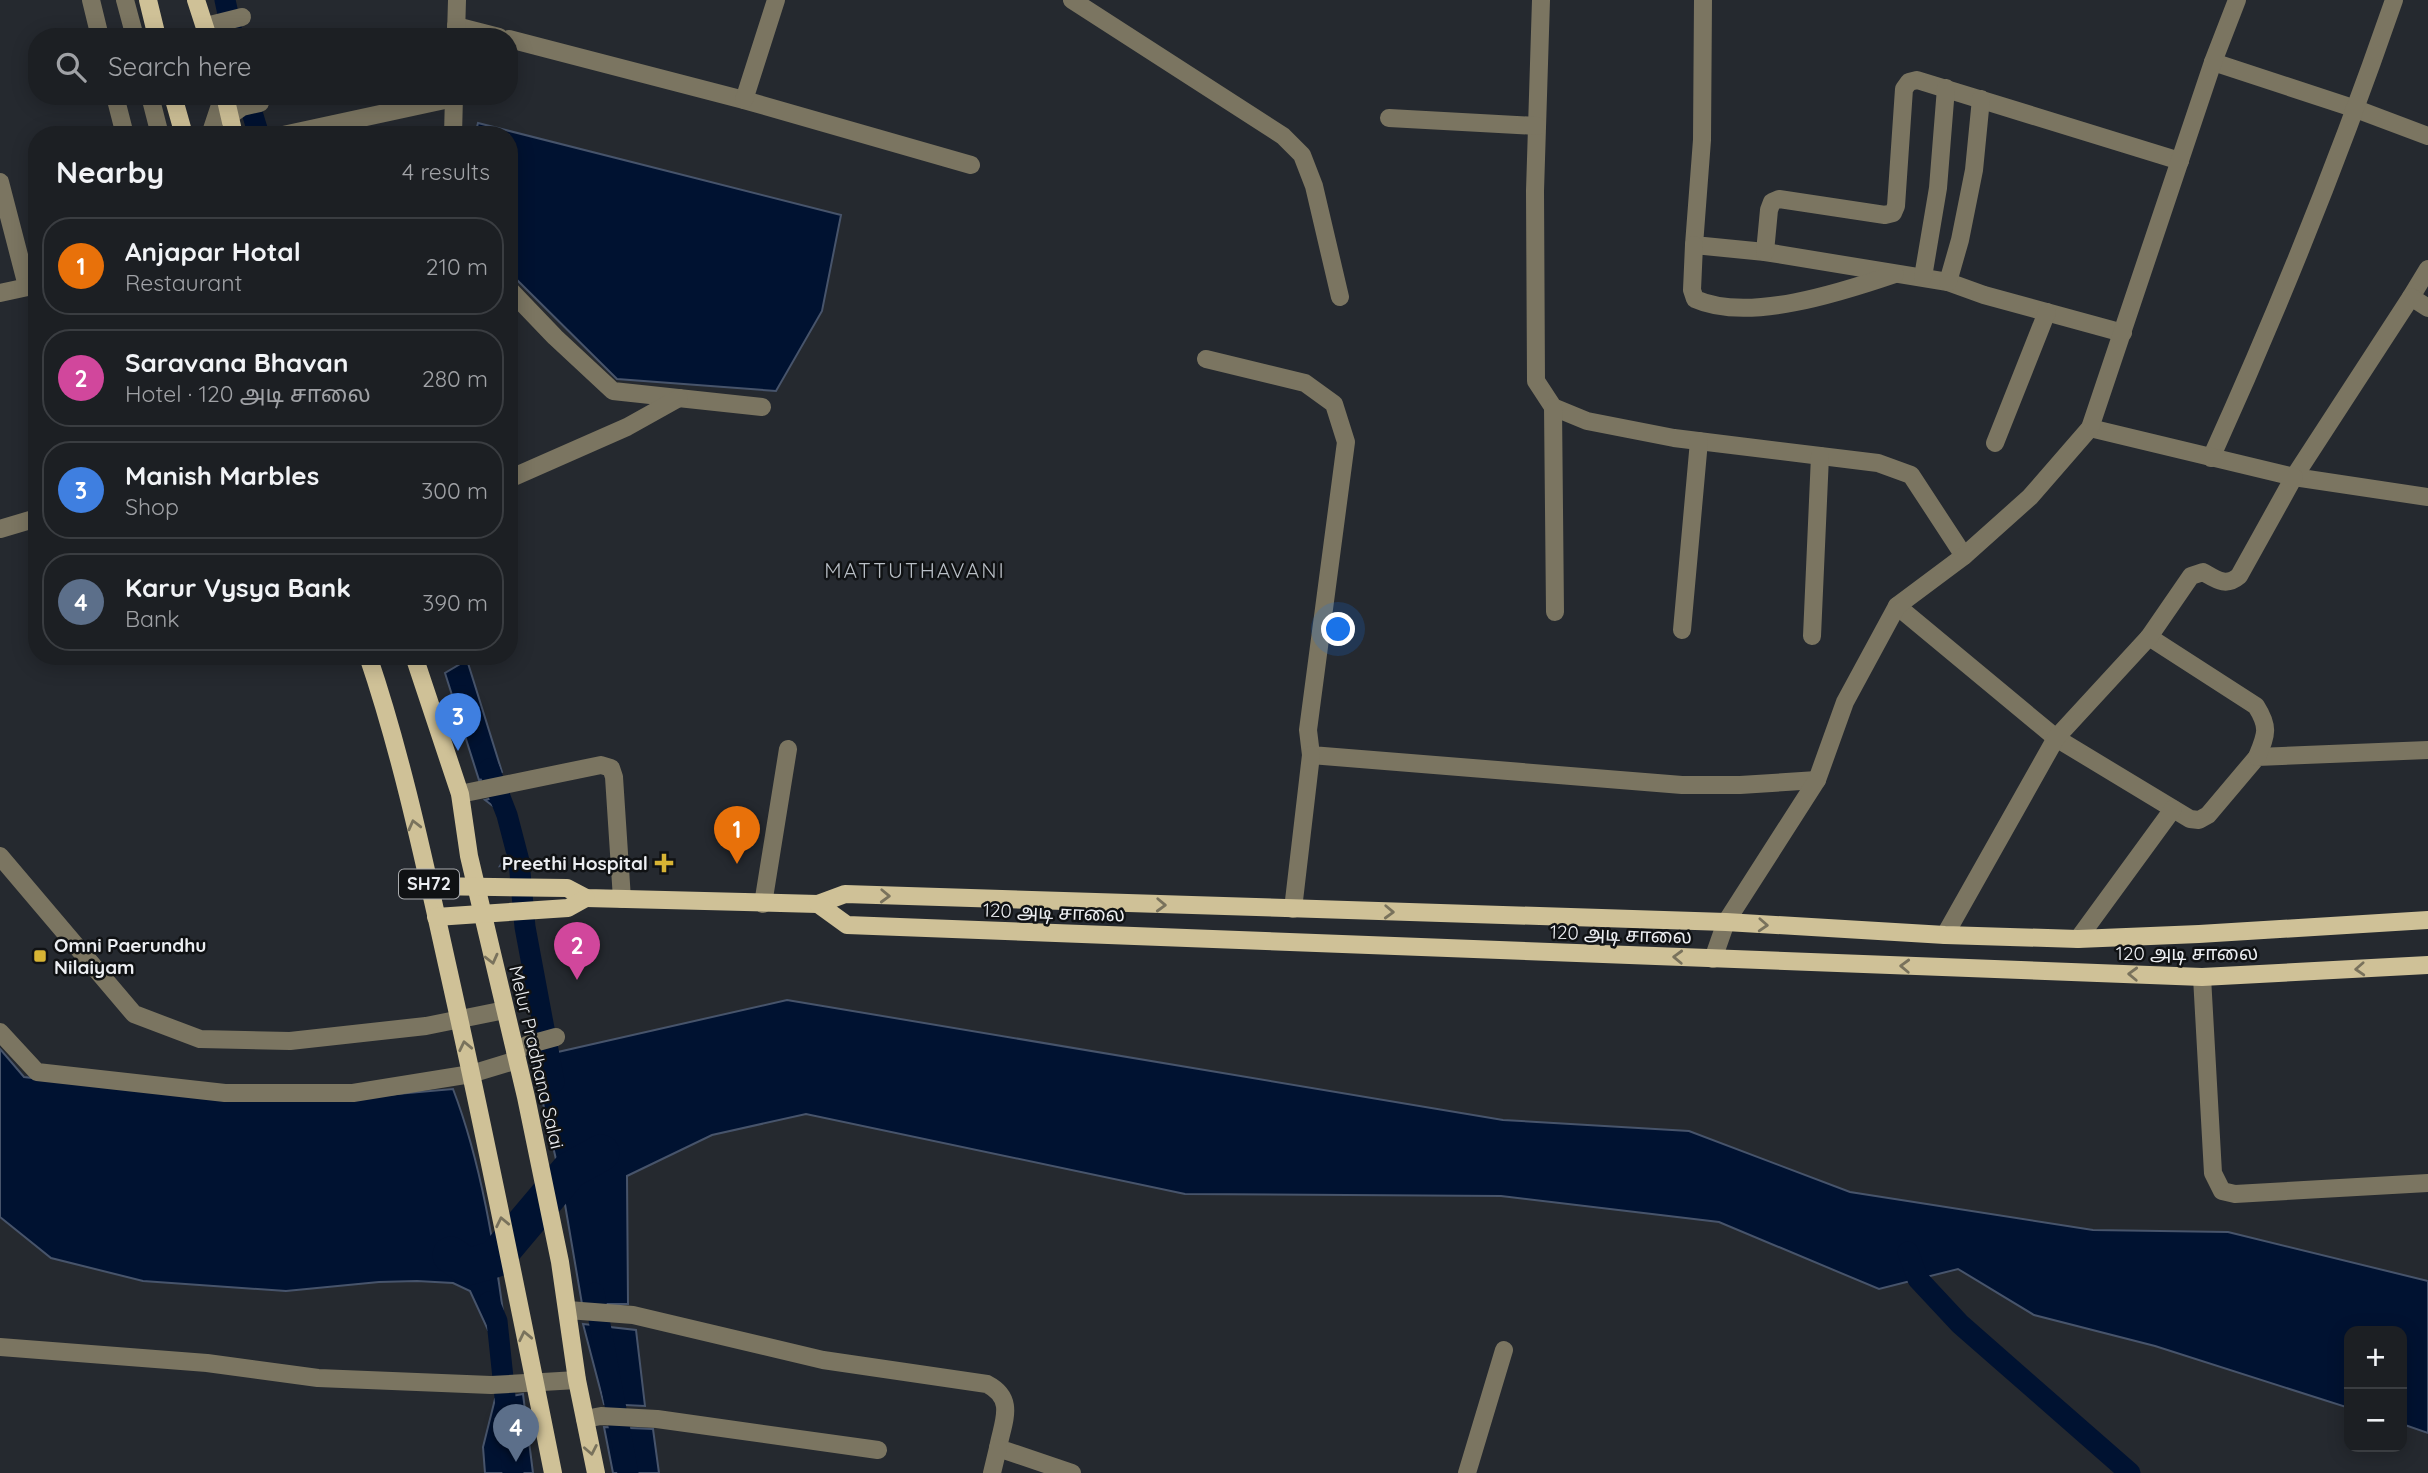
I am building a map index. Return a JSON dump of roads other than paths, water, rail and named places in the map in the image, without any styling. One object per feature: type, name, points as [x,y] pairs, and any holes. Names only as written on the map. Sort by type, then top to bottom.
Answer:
[{"type":"main road","points":[[148,0],[156,28]]},
{"type":"main road","points":[[196,0],[210,28]]},
{"type":"main road","points":[[176,105],[181,126]]},
{"type":"main road","points":[[230,105],[235,112],[234,126]]},
{"type":"main road","name":"SH72","points":[[371,665],[379,686],[429,886],[460,1020],[516,1289],[528,1383],[553,1473]]},
{"type":"main road","name":"Melur Pradhana Salai","points":[[417,665],[460,794],[469,856],[482,914],[505,1010],[519,1052],[560,1262],[574,1311],[577,1380],[593,1417],[596,1473]]},
{"type":"main road","name":"120 அடி சாலை","points":[[429,886],[567,888],[586,898],[763,904],[818,904],[845,894],[1726,922],[1945,935],[2078,939],[2428,920]]},
{"type":"main road","name":"120 அடி சாலை","points":[[436,917],[568,908],[586,898]]},
{"type":"main road","name":"120 அடி சாலை","points":[[818,904],[847,925],[1713,959],[2202,977],[2428,965]]},
{"type":"street","points":[[91,0],[98,28]]},
{"type":"street","points":[[125,0],[133,28]]},
{"type":"street","points":[[456,28],[457,0]]},
{"type":"street","points":[[744,100],[776,0]]},
{"type":"street","points":[[1072,0],[1283,136],[1302,155],[1314,187],[1340,297]]},
{"type":"street","points":[[1541,0],[1537,125],[1536,381],[1553,407],[1555,612]]},
{"type":"street","points":[[1703,0],[1702,140],[1693,245],[1692,290],[1695,299],[1708,305],[1739,307],[1813,300],[1898,273]]},
{"type":"street","points":[[1713,959],[1726,922],[1817,780],[1845,702],[1897,606],[1964,556],[2030,497],[2090,428],[2213,62],[2237,0]]},
{"type":"street","points":[[2211,458],[2262,346],[2356,109],[2394,0]]},
{"type":"street","points":[[214,28],[242,17]]},
{"type":"street","points":[[518,41],[744,100],[971,165]]},
{"type":"street","points":[[2213,62],[2428,136]]},
{"type":"street","points":[[1765,252],[1772,202],[1779,200],[1885,215],[1893,213],[1896,206],[1904,89],[1909,82],[1917,80],[2180,161]]},
{"type":"street","points":[[1923,277],[1938,188],[1945,88]]},
{"type":"street","points":[[1948,282],[1960,240],[1974,170],[1981,99]]},
{"type":"street","points":[[117,105],[123,126]]},
{"type":"street","points":[[152,105],[158,126]]},
{"type":"street","points":[[213,126],[221,105]]},
{"type":"street","points":[[235,112],[254,105]]},
{"type":"street","points":[[324,126],[418,105]]},
{"type":"street","points":[[453,126],[454,105]]},
{"type":"street","points":[[1389,117],[1537,125]]},
{"type":"street","points":[[0,182],[28,273]]},
{"type":"street","points":[[1693,245],[1765,252],[1948,282],[1984,295],[2123,333]]},
{"type":"street","points":[[1945,935],[2056,738],[2149,637],[2191,576],[2203,572],[2222,583],[2231,583],[2239,576],[2294,477],[2428,269]]},
{"type":"street","points":[[0,293],[28,287]]},
{"type":"street","points":[[2411,297],[2428,308]]},
{"type":"street","points":[[518,298],[613,391],[762,407]]},
{"type":"street","points":[[1995,443],[2047,312]]},
{"type":"street","points":[[1206,359],[1305,383],[1334,404],[1346,442],[1308,730],[1311,755],[1293,909]]},
{"type":"street","points":[[518,475],[627,427],[679,398]]},
{"type":"street","points":[[1553,407],[1587,421],[1699,441],[1878,463],[1911,475],[1964,556]]},
{"type":"street","points":[[2090,428],[2294,477],[2428,497]]},
{"type":"street","points":[[1682,630],[1699,441]]},
{"type":"street","points":[[1812,636],[1820,456]]},
{"type":"street","points":[[0,529],[28,521]]},
{"type":"street","points":[[1897,606],[2056,738],[2190,819],[2199,820],[2208,815],[2257,757],[2266,734],[2265,719],[2256,706],[2149,637]]},
{"type":"street","points":[[763,904],[788,749]]},
{"type":"street","points":[[2257,757],[2428,750]]},
{"type":"street","points":[[1311,755],[1682,785],[1740,785],[1817,780]]},
{"type":"street","points":[[460,794],[601,765],[611,768],[614,777],[622,899]]},
{"type":"street","points":[[2078,939],[2173,809]]},
{"type":"street","points":[[0,856],[134,1014],[200,1039],[290,1041],[460,1020],[505,1010]]},
{"type":"street","points":[[2202,977],[2213,1173],[2222,1191],[2235,1194],[2428,1182]]},
{"type":"street","points":[[0,1032],[37,1072],[225,1093],[353,1093],[471,1074],[556,1037]]},
{"type":"street","points":[[574,1311],[632,1315],[823,1360],[986,1384],[999,1390],[1007,1405],[992,1473]]},
{"type":"street","points":[[0,1347],[206,1363],[318,1378],[491,1385],[577,1380]]},
{"type":"street","points":[[1467,1473],[1504,1350]]},
{"type":"street","points":[[593,1417],[657,1419],[877,1450]]},
{"type":"street","points":[[998,1448],[1072,1473]]},
{"type":"water","points":[[518,133],[841,215],[822,311],[776,391],[617,379],[518,281]]},
{"type":"water","points":[[459,665],[469,665],[502,772],[493,777],[479,780],[445,673]]},
{"type":"water","points":[[500,796],[508,798],[525,860],[500,866],[511,848],[502,813],[485,800]]},
{"type":"water","points":[[787,1000],[1503,1120],[1689,1131],[1850,1192],[2093,1230],[2228,1232],[2428,1281],[2428,1433],[2407,1426],[2407,1326],[2344,1326],[2344,1406],[2155,1346],[2034,1315],[1958,1269],[1879,1289],[1719,1222],[1501,1196],[1185,1194],[806,1114],[712,1135],[627,1176],[628,1304],[582,1304],[561,1181],[533,1060],[549,1054]]},
{"type":"water","points":[[0,1049],[24,1077],[215,1099],[374,1096],[453,1089],[472,1146],[486,1206],[505,1327],[488,1330],[470,1291],[453,1283],[379,1282],[286,1291],[143,1281],[51,1258],[0,1217]]},
{"type":"water","points":[[583,1324],[636,1330],[645,1406],[604,1404]]},
{"type":"water","points":[[523,1394],[533,1473],[485,1473],[483,1447],[495,1399]]},
{"type":"water","points":[[604,1427],[653,1429],[659,1473],[613,1473]]},
{"type":"waterway","points":[[225,0],[231,28]]},
{"type":"waterway","points":[[250,105],[256,126]]},
{"type":"waterway","points":[[489,769],[507,815],[519,861],[525,927],[554,1082]]},
{"type":"waterway","points":[[451,1255],[468,1267],[495,1259],[570,1170],[601,1153]]},
{"type":"waterway","points":[[1908,1252],[1918,1279],[1960,1324],[2130,1473]]},
{"type":"waterway","points":[[594,1293],[628,1473]]},
{"type":"waterway","points":[[489,1302],[497,1321],[513,1473]]},
{"type":"place","name":"Manish Marbles","points":[[458,751]]},
{"type":"place","name":"Preethi Hospital","points":[[664,863]]},
{"type":"place","name":"Anjapar Hotal","points":[[737,864]]},
{"type":"place","name":"Omni Paerundhu Nilaiyam","points":[[40,956]]},
{"type":"place","name":"Saravana Bhavan","points":[[577,980]]},
{"type":"place","name":"Karur Vysya Bank","points":[[516,1462]]},
{"type":"district","name":"MATTUTHAVANI","points":[[915,571]]}]
